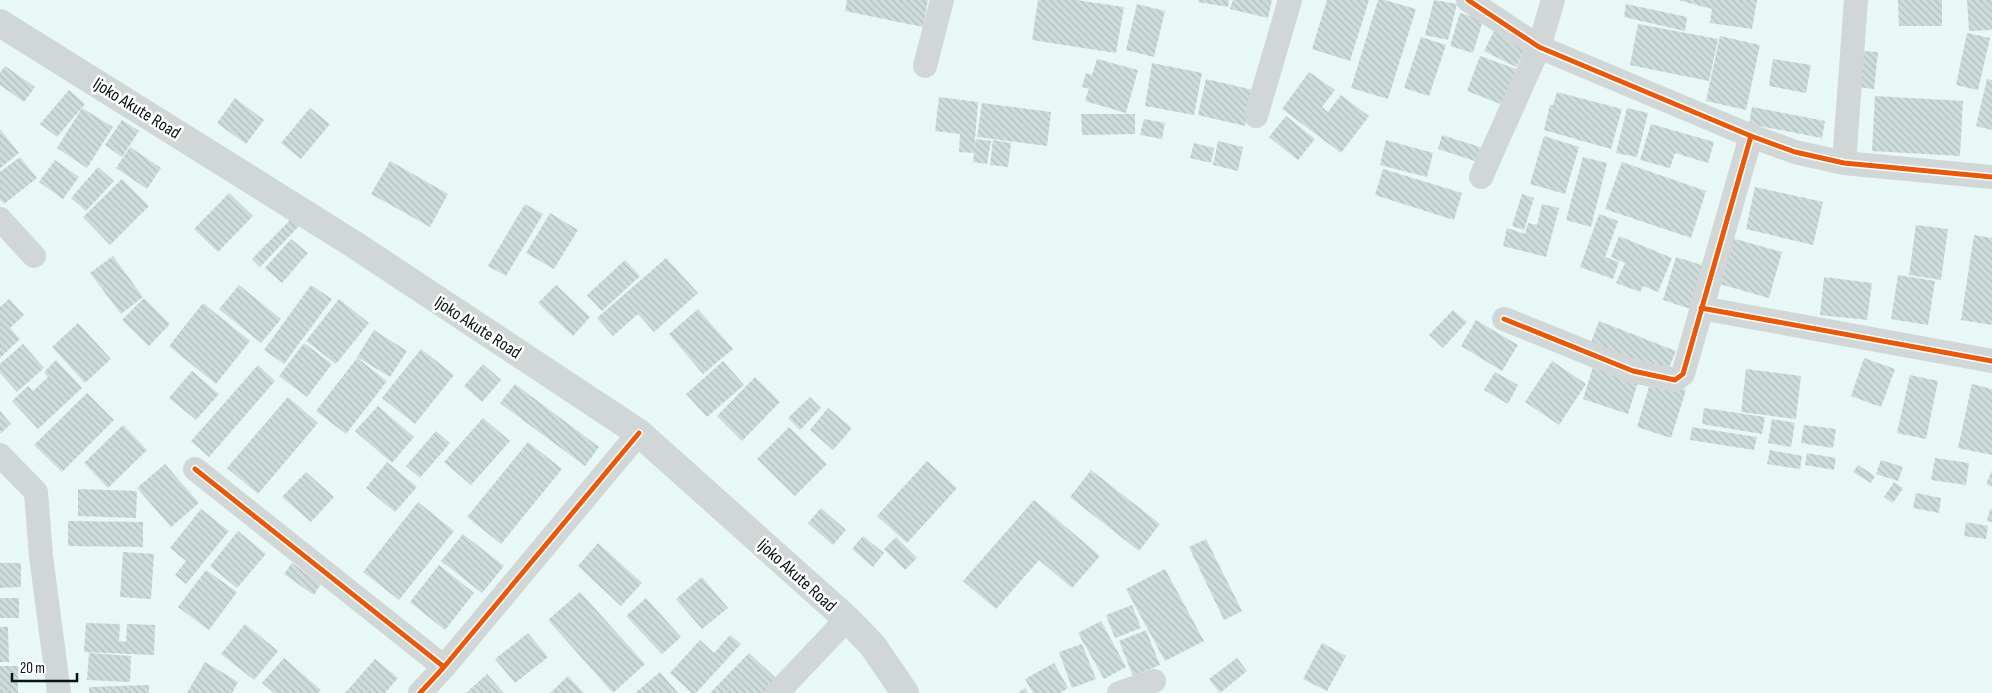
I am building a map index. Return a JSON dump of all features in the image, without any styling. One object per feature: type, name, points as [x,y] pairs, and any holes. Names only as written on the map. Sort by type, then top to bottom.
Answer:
[{"type":"main road","name":"Ijoko Akute Road","points":[[0,23],[346,240],[639,433],[847,619],[873,646],[905,693]]},
{"type":"street","points":[[925,66],[942,0]]},
{"type":"street","points":[[1256,116],[1290,0]]},
{"type":"street","points":[[1468,0],[1539,47],[1752,136],[1795,152],[1844,163],[1992,177]]},
{"type":"street","points":[[1481,177],[1539,47],[1553,0]]},
{"type":"street","points":[[1844,163],[1856,0]]},
{"type":"street","points":[[1504,319],[1633,370],[1675,380],[1683,374],[1752,136]]},
{"type":"street","points":[[0,218],[34,256]]},
{"type":"street","points":[[1701,308],[1992,361]]},
{"type":"street","points":[[420,693],[444,667],[639,433]]},
{"type":"street","points":[[0,455],[36,492],[41,556],[58,693]]},
{"type":"street","points":[[195,469],[444,667]]},
{"type":"street","points":[[778,693],[847,619]]},
{"type":"street","points":[[1119,693],[1154,681]]},
{"type":"building","points":[[847,0],[928,0],[923,27],[845,11]]},
{"type":"building","points":[[1038,0],[1076,0],[1124,7],[1116,53],[1032,40]]},
{"type":"building","points":[[1199,0],[1229,0],[1228,7],[1198,2]]},
{"type":"building","points":[[1233,0],[1272,0],[1268,18],[1230,9]]},
{"type":"building","points":[[1327,0],[1369,0],[1350,61],[1312,49]]},
{"type":"building","points":[[1378,0],[1416,9],[1388,99],[1351,88]]},
{"type":"building","points":[[1434,0],[1457,4],[1448,40],[1425,35]]},
{"type":"building","points":[[1678,0],[1757,0],[1752,29],[1710,23],[1712,9]]},
{"type":"building","points":[[1898,0],[1942,0],[1942,26],[1899,26]]},
{"type":"building","points":[[1967,0],[1992,0],[1992,30],[1969,31]]},
{"type":"building","points":[[1137,4],[1165,11],[1154,57],[1126,50]]},
{"type":"building","points":[[1626,4],[1687,17],[1685,31],[1624,17]]},
{"type":"building","points":[[1460,13],[1483,20],[1473,53],[1450,46]]},
{"type":"building","points":[[1638,24],[1718,39],[1709,81],[1630,65]]},
{"type":"building","points":[[1494,31],[1526,47],[1516,67],[1484,51]]},
{"type":"building","points":[[1967,33],[1990,38],[1978,90],[1956,85]]},
{"type":"building","points":[[1720,36],[1760,45],[1746,110],[1706,101]]},
{"type":"building","points":[[1421,37],[1446,45],[1429,96],[1404,88]]},
{"type":"building","points":[[1862,51],[1878,52],[1874,89],[1858,87]]},
{"type":"building","points":[[1480,56],[1516,69],[1503,105],[1467,91]]},
{"type":"building","points":[[1097,59],[1138,70],[1126,113],[1085,101],[1089,89],[1082,87],[1086,73],[1092,75]]},
{"type":"building","points":[[1773,59],[1811,65],[1806,93],[1769,86]]},
{"type":"building","points":[[1152,63],[1202,73],[1194,115],[1145,106]]},
{"type":"building","points":[[5,66],[35,87],[24,102],[0,85],[0,73]]},
{"type":"building","points":[[1309,72],[1335,90],[1322,107],[1328,112],[1341,95],[1369,116],[1341,153],[1282,109]]},
{"type":"building","points":[[1206,79],[1253,90],[1245,126],[1198,115]]},
{"type":"building","points":[[1987,79],[1992,80],[1992,130],[1976,126]]},
{"type":"building","points":[[69,90],[85,104],[57,137],[40,124]]},
{"type":"building","points":[[1557,92],[1622,109],[1611,149],[1544,130],[1550,105],[1553,105]]},
{"type":"building","points":[[1875,96],[1963,101],[1960,156],[1872,151]]},
{"type":"building","points":[[939,97],[978,102],[974,151],[976,139],[991,141],[987,164],[973,162],[974,153],[959,152],[960,134],[935,131]]},
{"type":"building","points":[[235,98],[264,120],[246,144],[217,123]]},
{"type":"building","points":[[982,103],[1051,112],[1047,146],[977,137]]},
{"type":"building","points":[[1752,107],[1825,121],[1822,138],[1749,124]]},
{"type":"building","points":[[82,108],[113,127],[87,168],[57,148]]},
{"type":"building","points":[[310,108],[330,124],[301,159],[281,143]]},
{"type":"building","points":[[1627,108],[1648,113],[1637,157],[1616,153]]},
{"type":"building","points":[[1081,114],[1135,114],[1135,134],[1082,135]]},
{"type":"building","points":[[1286,116],[1315,139],[1298,160],[1269,137]]},
{"type":"building","points":[[1144,119],[1165,123],[1162,139],[1140,135]]},
{"type":"building","points":[[122,120],[139,131],[122,157],[105,145]]},
{"type":"building","points":[[1651,124],[1714,142],[1708,163],[1675,153],[1670,168],[1640,160]]},
{"type":"building","points":[[0,129],[19,153],[0,168]]},
{"type":"building","points":[[1442,135],[1486,149],[1481,163],[1438,149]]},
{"type":"building","points":[[1544,136],[1579,147],[1565,194],[1530,184]]},
{"type":"building","points":[[993,140],[1011,143],[1008,167],[990,165]]},
{"type":"building","points":[[1386,140],[1433,153],[1427,177],[1380,165]]},
{"type":"building","points":[[1218,141],[1243,147],[1238,171],[1213,165]]},
{"type":"building","points":[[1194,143],[1214,148],[1211,163],[1190,158]]},
{"type":"building","points":[[130,147],[161,168],[147,189],[116,168]]},
{"type":"building","points":[[20,157],[37,178],[4,204],[0,199],[0,172]]},
{"type":"building","points":[[1583,157],[1607,163],[1591,227],[1566,220]]},
{"type":"building","points":[[55,160],[79,177],[63,199],[39,182]]},
{"type":"building","points":[[390,161],[448,194],[430,227],[371,194]]},
{"type":"building","points":[[1622,162],[1706,191],[1691,238],[1605,209]]},
{"type":"building","points":[[98,167],[114,181],[86,211],[71,198]]},
{"type":"building","points":[[1383,169],[1462,193],[1454,220],[1375,195]]},
{"type":"building","points":[[122,179],[149,206],[110,245],[83,217]]},
{"type":"building","points":[[1755,187],[1823,202],[1813,245],[1746,229]]},
{"type":"building","points":[[229,193],[253,216],[218,252],[194,229]]},
{"type":"building","points":[[1522,194],[1534,198],[1524,230],[1512,226]]},
{"type":"building","points":[[525,204],[543,214],[506,276],[488,266]]},
{"type":"building","points":[[1542,204],[1559,208],[1546,257],[1503,246],[1507,228],[1525,234],[1528,223],[1537,225]]},
{"type":"building","points":[[550,213],[578,230],[554,269],[526,253]]},
{"type":"building","points":[[1599,214],[1618,221],[1605,257],[1619,262],[1613,279],[1580,267]]},
{"type":"building","points":[[291,219],[299,226],[260,267],[252,259]]},
{"type":"building","points":[[1916,225],[1948,229],[1941,280],[1909,275]]},
{"type":"building","points":[[1974,235],[1992,238],[1992,325],[1961,320]]},
{"type":"building","points":[[1619,236],[1672,258],[1658,292],[1643,286],[1640,292],[1616,283],[1625,263],[1611,257]]},
{"type":"building","points":[[1728,237],[1782,252],[1769,298],[1716,283]]},
{"type":"building","points":[[291,239],[308,253],[282,283],[265,268]]},
{"type":"building","points":[[113,256],[143,297],[121,314],[90,273]]},
{"type":"building","points":[[1676,257],[1708,267],[1694,310],[1663,300]]},
{"type":"building","points":[[666,258],[698,293],[654,332],[638,314],[613,336],[597,318]]},
{"type":"building","points":[[625,260],[640,276],[602,311],[587,295]]},
{"type":"building","points":[[1898,275],[1935,281],[1928,325],[1891,319]]},
{"type":"building","points":[[1824,277],[1872,283],[1867,320],[1820,315]]},
{"type":"building","points":[[239,285],[281,319],[261,343],[219,309]]},
{"type":"building","points":[[311,285],[332,299],[284,364],[264,350]]},
{"type":"building","points":[[556,285],[590,317],[573,336],[538,303]]},
{"type":"building","points":[[144,298],[170,324],[149,346],[122,320]]},
{"type":"building","points":[[9,299],[24,315],[10,328],[20,339],[0,358],[0,307]]},
{"type":"building","points":[[339,299],[369,323],[336,364],[306,341]]},
{"type":"building","points":[[203,303],[250,341],[216,384],[169,346]]},
{"type":"building","points":[[698,309],[733,349],[703,374],[669,334]]},
{"type":"building","points":[[1453,310],[1467,322],[1443,348],[1429,335]]},
{"type":"building","points":[[1476,320],[1518,345],[1502,371],[1461,346]]},
{"type":"building","points":[[1599,321],[1676,351],[1666,375],[1590,345]]},
{"type":"building","points":[[78,323],[111,359],[85,383],[52,347]]},
{"type":"building","points":[[374,330],[407,351],[390,377],[357,357]]},
{"type":"building","points":[[304,343],[332,364],[307,397],[279,376]]},
{"type":"building","points":[[23,344],[44,368],[17,392],[0,373],[0,364]]},
{"type":"building","points":[[421,349],[454,375],[415,424],[382,398]]},
{"type":"building","points":[[357,358],[387,381],[346,434],[316,411]]},
{"type":"building","points":[[1864,358],[1895,369],[1881,407],[1851,396]]},
{"type":"building","points":[[56,360],[82,388],[38,429],[12,401],[28,386],[33,391],[48,377],[44,372]]},
{"type":"building","points":[[723,361],[744,385],[707,417],[686,394]]},
{"type":"building","points":[[1552,361],[1586,384],[1559,425],[1525,402]]},
{"type":"building","points":[[483,364],[501,380],[482,402],[464,386]]},
{"type":"building","points":[[258,365],[275,381],[209,457],[191,441]]},
{"type":"building","points":[[1593,367],[1638,382],[1628,414],[1583,399]]},
{"type":"building","points":[[1746,369],[1801,376],[1796,419],[1741,412]]},
{"type":"building","points":[[192,371],[219,394],[196,420],[169,398]]},
{"type":"building","points":[[1495,372],[1518,385],[1508,404],[1484,390]]},
{"type":"building","points":[[1910,375],[1938,381],[1926,439],[1897,433]]},
{"type":"building","points":[[755,377],[780,402],[742,441],[717,416]]},
{"type":"building","points":[[1651,380],[1686,390],[1671,438],[1637,427]]},
{"type":"building","points":[[515,384],[599,447],[585,466],[500,403]]},
{"type":"building","points":[[1972,384],[1992,389],[1992,455],[1958,448]]},
{"type":"building","points":[[87,393],[114,420],[62,472],[34,445]]},
{"type":"building","points":[[288,397],[318,423],[258,494],[227,468]]},
{"type":"building","points":[[810,397],[821,408],[800,430],[788,418]]},
{"type":"building","points":[[378,406],[414,437],[392,463],[355,431]]},
{"type":"building","points":[[828,408],[852,428],[833,450],[810,430]]},
{"type":"building","points":[[1704,408],[1765,417],[1762,434],[1702,424]]},
{"type":"building","points":[[0,411],[11,424],[0,434]]},
{"type":"building","points":[[483,418],[510,441],[471,485],[444,462]]},
{"type":"building","points":[[1772,419],[1795,423],[1791,447],[1768,443]]},
{"type":"building","points":[[123,425],[147,450],[108,488],[84,463]]},
{"type":"building","points":[[1804,425],[1836,429],[1833,448],[1801,443]]},
{"type":"building","points":[[789,427],[827,464],[795,496],[757,459]]},
{"type":"building","points":[[1692,427],[1757,437],[1754,450],[1690,440]]},
{"type":"building","points":[[436,431],[450,443],[420,478],[406,466]]},
{"type":"building","points":[[528,442],[562,469],[501,544],[467,517]]},
{"type":"building","points":[[1770,450],[1802,456],[1800,469],[1767,464]]},
{"type":"building","points":[[1807,453],[1836,458],[1834,470],[1805,465]]},
{"type":"building","points":[[1935,458],[1969,463],[1966,485],[1931,480]]},
{"type":"building","points":[[1881,460],[1903,467],[1898,481],[1876,474]]},
{"type":"building","points":[[927,461],[957,488],[907,543],[877,516]]},
{"type":"building","points":[[387,462],[417,487],[395,512],[366,488]]},
{"type":"building","points":[[165,464],[199,503],[171,527],[137,488]]},
{"type":"building","points":[[1858,465],[1875,476],[1871,483],[1853,472]]},
{"type":"building","points":[[1091,470],[1160,524],[1139,551],[1070,497]]},
{"type":"building","points":[[1992,470],[1992,487],[1986,484]]},
{"type":"building","points":[[306,472],[334,497],[311,522],[282,497]]},
{"type":"building","points":[[1894,482],[1903,488],[1893,503],[1884,497]]},
{"type":"building","points":[[78,489],[137,491],[136,518],[78,516]]},
{"type":"building","points":[[1916,493],[1941,498],[1939,513],[1913,508]]},
{"type":"building","points":[[1034,500],[1100,556],[1072,588],[1039,560],[996,609],[963,581]]},
{"type":"building","points":[[418,502],[454,531],[399,600],[363,572]]},
{"type":"building","points":[[821,508],[846,530],[833,545],[808,523]]},
{"type":"building","points":[[201,509],[229,531],[186,584],[175,575],[186,561],[170,548]]},
{"type":"building","points":[[1990,509],[1992,509],[1992,522],[1987,521]]},
{"type":"building","points":[[68,521],[143,522],[143,547],[68,546]]},
{"type":"building","points":[[1966,522],[1988,526],[1986,539],[1964,536]]},
{"type":"building","points":[[238,531],[266,554],[237,588],[210,566]]},
{"type":"building","points":[[463,534],[504,566],[482,593],[441,561]]},
{"type":"building","points":[[863,536],[884,553],[873,567],[852,549]]},
{"type":"building","points":[[896,537],[917,558],[905,570],[884,549]]},
{"type":"building","points":[[1206,539],[1242,611],[1224,620],[1189,547]]},
{"type":"building","points":[[598,543],[642,583],[621,606],[578,566]]},
{"type":"building","points":[[123,552],[154,554],[151,599],[120,597]]},
{"type":"building","points":[[0,563],[21,563],[21,587],[0,588]]},
{"type":"building","points":[[292,563],[321,584],[314,595],[284,574]]},
{"type":"building","points":[[439,565],[474,593],[445,630],[410,602]]},
{"type":"building","points":[[1165,569],[1204,641],[1165,661],[1126,589]]},
{"type":"building","points":[[206,570],[237,592],[209,630],[178,607]]},
{"type":"building","points":[[702,577],[728,608],[702,629],[676,599]]},
{"type":"building","points":[[580,592],[645,664],[613,693],[548,620]]},
{"type":"building","points":[[0,598],[19,598],[19,618],[0,618]]},
{"type":"building","points":[[646,598],[681,637],[662,654],[626,616]]},
{"type":"building","points":[[1132,605],[1141,628],[1115,638],[1106,615]]},
{"type":"building","points":[[1101,621],[1126,667],[1104,679],[1078,633]]},
{"type":"building","points":[[86,623],[120,624],[119,641],[126,642],[127,624],[155,625],[154,655],[84,652]]},
{"type":"building","points":[[245,624],[278,651],[254,680],[221,654]]},
{"type":"building","points":[[0,627],[8,627],[9,662],[0,662]]},
{"type":"building","points":[[1146,630],[1160,665],[1133,676],[1119,641]]},
{"type":"building","points":[[528,633],[548,657],[515,683],[495,659]]},
{"type":"building","points":[[730,635],[741,644],[696,693],[692,693],[670,673],[700,640],[714,653]]},
{"type":"building","points":[[1322,643],[1346,656],[1327,691],[1303,679]]},
{"type":"building","points":[[1082,644],[1096,679],[1072,688],[1059,652]]},
{"type":"building","points":[[89,653],[131,656],[130,682],[87,680]]},
{"type":"building","points":[[749,653],[778,680],[766,693],[710,693]]},
{"type":"building","points":[[284,658],[321,690],[318,693],[274,693],[262,683]]},
{"type":"building","points":[[1237,658],[1247,671],[1220,693],[1209,679]]},
{"type":"building","points":[[375,659],[398,678],[385,693],[345,693]]},
{"type":"building","points":[[205,662],[238,682],[232,693],[187,693]]},
{"type":"building","points":[[1054,663],[1068,688],[1060,693],[1033,693],[1025,679]]},
{"type":"building","points":[[0,666],[18,666],[18,693],[0,693]]},
{"type":"building","points":[[660,672],[678,693],[635,693]]},
{"type":"building","points":[[487,674],[504,693],[466,693]]},
{"type":"building","points":[[568,676],[584,693],[550,693]]},
{"type":"building","points":[[149,685],[149,693],[89,693],[89,687]]},
{"type":"building","points":[[1025,688],[1028,693],[1018,693]]},
{"type":"cycle path","points":[[1468,0],[1539,47],[1751,136],[1795,152],[1844,163],[1992,177]]},
{"type":"cycle path","points":[[1504,319],[1633,371],[1675,380],[1683,374],[1751,136]]},
{"type":"cycle path","points":[[1701,308],[1992,361]]},
{"type":"cycle path","points":[[420,693],[444,667],[639,433]]},
{"type":"cycle path","points":[[195,469],[444,667]]}]
